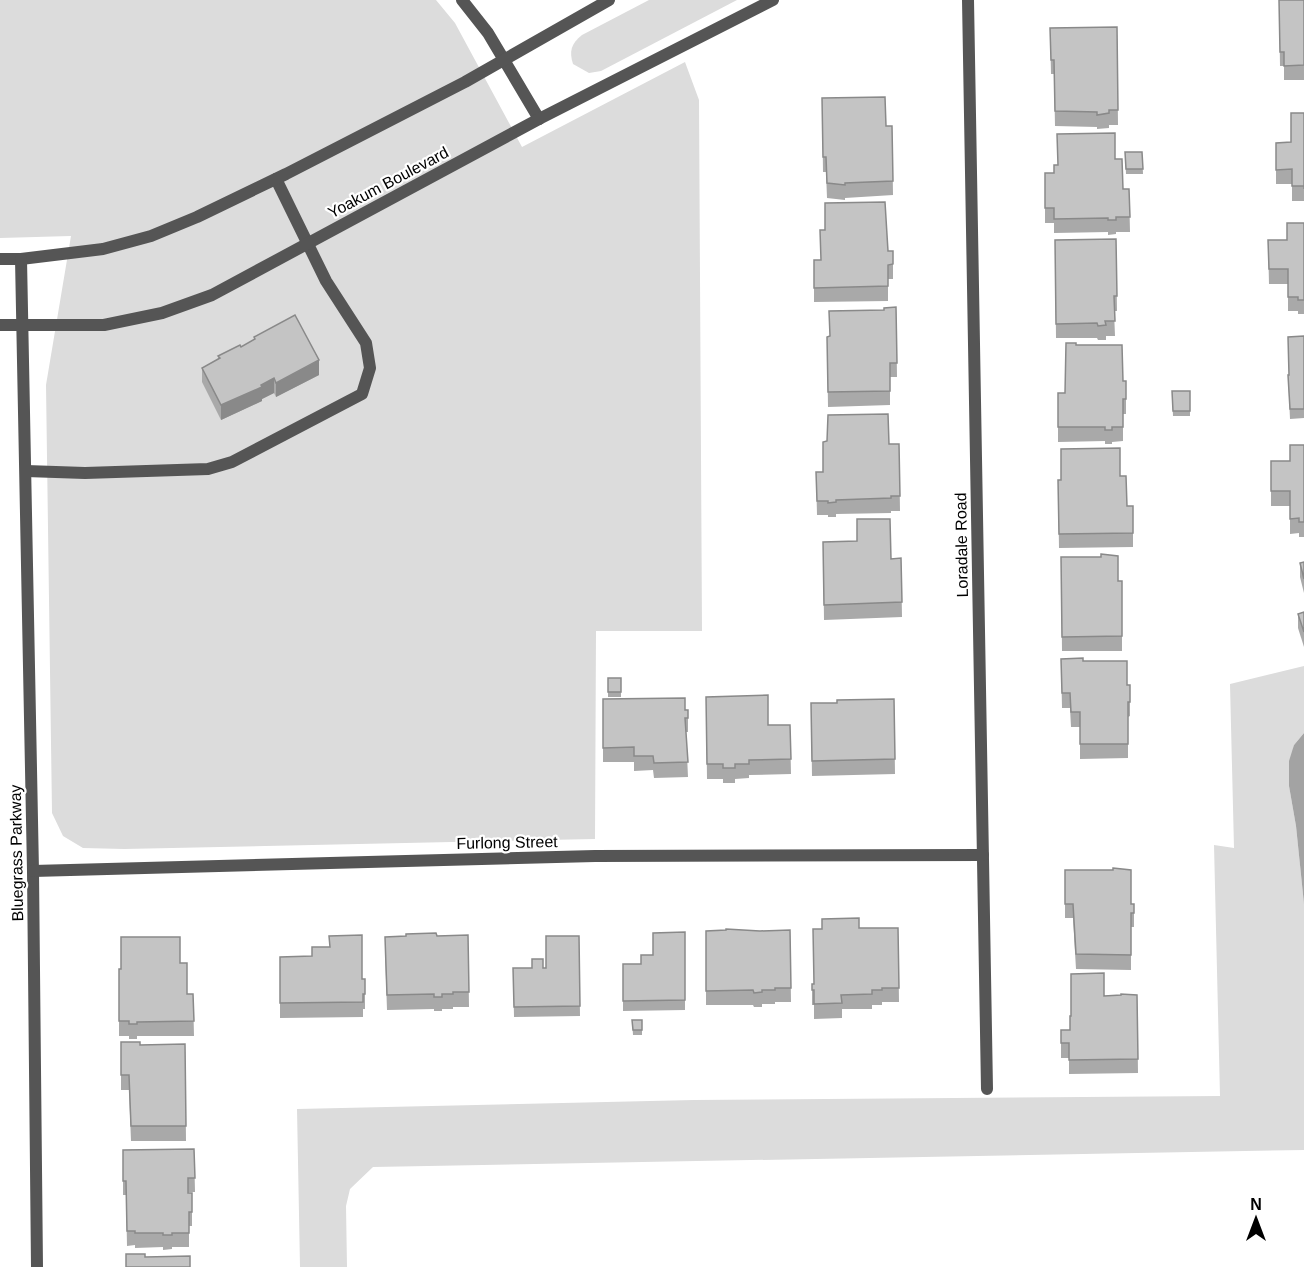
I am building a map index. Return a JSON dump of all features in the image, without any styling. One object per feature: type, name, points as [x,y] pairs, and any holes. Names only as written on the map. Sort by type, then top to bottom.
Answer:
[{"type":"street","points":[[462,0],[488,33],[539,119]]},
{"type":"street","points":[[0,259],[21,259],[103,249],[151,236],[197,217],[504,62],[609,0]]},
{"type":"street","name":"Yoakum Boulevard","points":[[0,326],[104,325],[162,313],[212,295],[539,119],[773,0]]},
{"type":"street","name":"Loradale Road","points":[[969,0],[987,1089]]},
{"type":"street","points":[[26,471],[85,473],[208,469],[232,462],[362,394],[370,368],[366,343],[326,281],[276,179]]},
{"type":"street","name":"Bluegrass Parkway","points":[[21,259],[33,870],[37,1267]]},
{"type":"street","name":"Furlong Street","points":[[33,870],[595,856],[983,855]]},
{"type":"shaded area","points":[[0,0],[436,0],[455,23],[522,147],[685,62],[699,100],[702,631],[596,631],[595,839],[124,849],[83,848],[63,836],[52,813],[46,385],[71,236],[0,238]]},
{"type":"shaded area","points":[[649,0],[737,0],[601,71],[589,73],[573,64],[572,48],[582,35]]},
{"type":"shaded area","points":[[1304,666],[1304,733],[1294,745],[1289,786],[1296,826],[1304,904],[1304,1150],[373,1167],[350,1189],[346,1206],[347,1267],[300,1267],[297,1109],[694,1100],[1220,1096],[1214,845],[1234,848],[1230,684]]},
{"type":"shaded area","points":[[1304,733],[1304,904],[1296,826],[1289,786],[1289,761],[1294,745]]},
{"type":"building","points":[[1279,0],[1304,0],[1304,65],[1284,66],[1284,52],[1280,52]]},
{"type":"building","points":[[1117,27],[1118,110],[1109,110],[1109,113],[1097,115],[1097,112],[1055,111],[1054,60],[1051,60],[1050,28]]},
{"type":"building","points":[[885,97],[886,126],[892,126],[893,181],[845,183],[845,185],[827,183],[826,157],[823,157],[822,98]]},
{"type":"building","points":[[1291,113],[1304,113],[1304,186],[1292,186],[1292,169],[1276,170],[1276,143],[1291,142]]},
{"type":"building","points":[[1115,133],[1115,159],[1122,159],[1123,189],[1129,189],[1130,217],[1116,217],[1116,220],[1108,220],[1108,218],[1054,219],[1054,208],[1045,208],[1045,173],[1054,173],[1054,165],[1058,165],[1057,134]]},
{"type":"building","points":[[1125,152],[1142,152],[1143,169],[1126,169]]},
{"type":"building","points":[[885,202],[888,251],[893,251],[893,264],[888,265],[888,286],[814,288],[814,260],[821,260],[820,230],[825,230],[825,203]]},
{"type":"building","points":[[1287,223],[1304,223],[1304,300],[1298,300],[1298,297],[1288,297],[1288,269],[1269,269],[1268,240],[1287,240]]},
{"type":"building","points":[[1116,239],[1115,321],[1105,321],[1106,325],[1098,326],[1097,323],[1056,324],[1055,240]]},
{"type":"building","points":[[896,307],[897,363],[890,363],[890,391],[828,392],[829,311],[884,310],[884,308]]},
{"type":"building","points":[[295,315],[319,360],[276,383],[274,378],[261,385],[262,387],[221,405],[202,368],[220,358],[218,356],[240,345],[241,347],[255,339],[254,337]]},
{"type":"building","points":[[1304,336],[1304,409],[1290,409],[1288,337]]},
{"type":"building","points":[[1066,343],[1122,345],[1123,381],[1126,381],[1126,399],[1123,399],[1123,427],[1112,427],[1112,430],[1105,430],[1105,427],[1058,427],[1058,393],[1065,393]]},
{"type":"building","points":[[1172,391],[1190,391],[1190,411],[1173,411]]},
{"type":"building","points":[[888,414],[889,444],[899,444],[900,496],[836,500],[836,502],[828,503],[828,501],[817,501],[816,472],[823,472],[823,442],[827,441],[828,415]]},
{"type":"building","points":[[1290,445],[1304,445],[1304,522],[1299,522],[1299,518],[1290,519],[1290,491],[1271,491],[1271,461],[1290,461]]},
{"type":"building","points":[[1120,448],[1120,476],[1126,476],[1127,506],[1133,506],[1133,533],[1059,534],[1058,480],[1061,480],[1061,449]]},
{"type":"building","points":[[857,519],[890,519],[891,559],[901,558],[902,602],[824,605],[823,542],[857,541]]},
{"type":"building","points":[[1101,554],[1118,556],[1118,581],[1122,581],[1122,636],[1062,637],[1061,557],[1101,557]]},
{"type":"building","points":[[1304,562],[1304,579],[1300,563]]},
{"type":"building","points":[[1304,612],[1304,632],[1298,614]]},
{"type":"building","points":[[1083,658],[1083,661],[1127,661],[1127,685],[1130,685],[1128,744],[1080,744],[1080,712],[1071,712],[1070,693],[1062,693],[1061,659]]},
{"type":"building","points":[[608,678],[621,678],[621,692],[608,692]]},
{"type":"building","points":[[768,695],[768,725],[790,725],[791,759],[749,760],[749,764],[735,764],[735,768],[723,768],[723,764],[707,764],[706,697]]},
{"type":"building","points":[[685,698],[685,710],[688,710],[688,718],[685,718],[688,762],[654,763],[653,756],[634,756],[634,747],[603,748],[603,699]]},
{"type":"building","points":[[894,699],[895,759],[812,761],[811,703]]},
{"type":"building","points":[[1113,868],[1131,870],[1131,904],[1134,904],[1134,913],[1131,913],[1131,955],[1076,954],[1073,904],[1065,904],[1065,870],[1113,870]]},
{"type":"building","points":[[859,918],[859,928],[898,928],[899,988],[872,990],[872,994],[841,995],[842,1003],[814,1004],[814,990],[812,990],[812,984],[814,984],[813,929],[822,929],[822,919]]},
{"type":"building","points":[[790,930],[791,988],[775,988],[775,990],[762,990],[762,992],[754,993],[753,990],[706,991],[706,931]]},
{"type":"building","points":[[685,932],[685,1000],[623,1001],[623,964],[641,964],[641,955],[653,955],[653,933]]},
{"type":"building","points":[[436,933],[437,936],[468,935],[469,992],[442,994],[442,997],[434,997],[434,994],[387,995],[385,937]]},
{"type":"building","points":[[362,935],[362,979],[365,979],[363,1002],[280,1003],[280,957],[312,956],[312,947],[330,947],[329,936]]},
{"type":"building","points":[[546,936],[579,936],[580,1006],[514,1007],[513,968],[532,968],[532,959],[543,959],[543,968],[546,968]]},
{"type":"building","points":[[121,937],[180,937],[180,963],[187,963],[187,994],[193,994],[194,1021],[129,1024],[129,1021],[119,1021]]},
{"type":"building","points":[[1104,973],[1104,996],[1137,995],[1138,1059],[1069,1060],[1069,1043],[1061,1043],[1061,1030],[1070,1030],[1071,974]]},
{"type":"building","points":[[632,1020],[642,1020],[642,1030],[633,1030]]},
{"type":"building","points":[[121,1042],[140,1042],[140,1045],[185,1044],[186,1126],[131,1126],[129,1075],[121,1075]]},
{"type":"building","points":[[194,1149],[195,1178],[188,1178],[188,1193],[192,1193],[189,1233],[163,1235],[163,1233],[127,1231],[123,1150]]},
{"type":"building","points":[[126,1254],[145,1254],[145,1257],[190,1256],[190,1267],[126,1267]]}]
